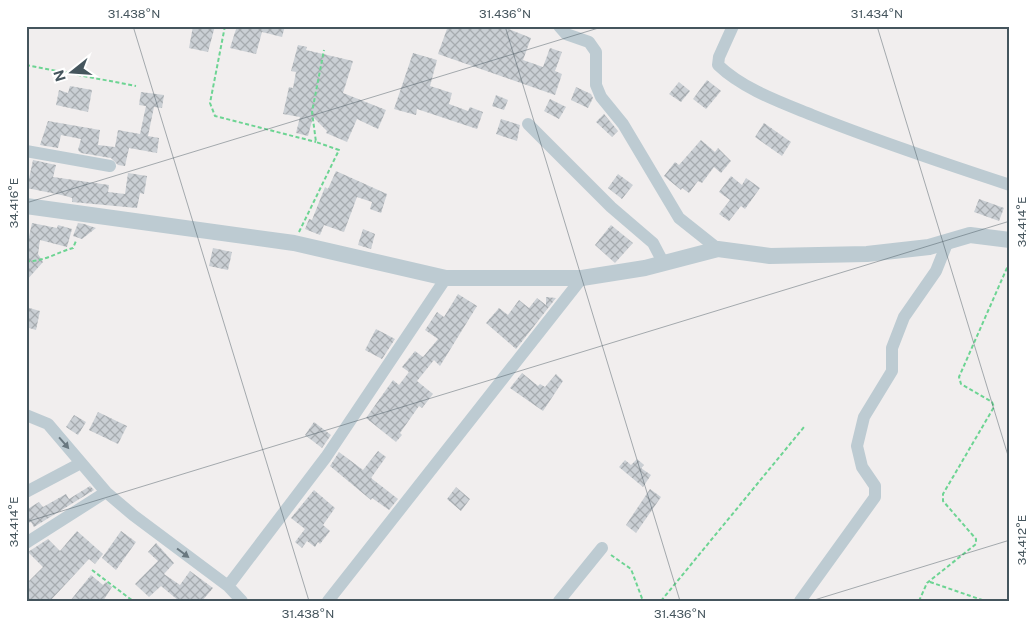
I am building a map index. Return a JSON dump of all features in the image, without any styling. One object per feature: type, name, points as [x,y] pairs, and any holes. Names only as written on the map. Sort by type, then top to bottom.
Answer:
[{"type":"street","points":[[559,26],[566,34],[589,42],[593,47],[596,52],[596,85],[601,97],[623,124],[679,218],[718,250]]},
{"type":"street","points":[[733,26],[719,56],[718,66],[726,73],[777,101],[835,124],[1010,185]]},
{"type":"street","points":[[528,124],[611,207],[653,243],[664,264]]},
{"type":"street","points":[[26,151],[110,166]]},
{"type":"street","points":[[26,206],[294,243],[446,278],[582,278],[664,264],[718,250],[770,256],[867,254],[929,247],[970,235],[1010,240]]},
{"type":"street","points":[[800,601],[875,497],[875,486],[862,467],[857,446],[864,417],[892,371],[892,348],[904,317],[936,270],[948,242]]},
{"type":"street","points":[[228,586],[326,457],[446,278]]},
{"type":"street","points":[[328,601],[582,278]]},
{"type":"street","points":[[26,415],[48,424],[106,492],[133,515],[228,586],[242,601]]},
{"type":"street","points":[[26,492],[81,463]]},
{"type":"street","points":[[26,543],[106,492]]},
{"type":"street","points":[[559,601],[602,548]]},
{"type":"path","points":[[225,26],[210,104],[215,116],[316,142],[339,150],[294,243]]},
{"type":"path","points":[[316,142],[312,112],[324,50]]},
{"type":"path","points":[[26,65],[136,86]]},
{"type":"path","points":[[26,261],[34,262],[56,252],[73,248],[76,241]]},
{"type":"path","points":[[919,601],[929,582],[976,544],[976,539],[943,501],[943,494],[994,407],[992,402],[960,384],[959,378],[1010,261]]},
{"type":"path","points":[[661,601],[804,428]]},
{"type":"path","points":[[602,548],[631,569],[643,601]]},
{"type":"path","points":[[92,570],[133,601]]},
{"type":"path","points":[[929,582],[985,601]]},
{"type":"building","points":[[193,26],[215,26],[208,52],[189,48]]},
{"type":"building","points":[[237,26],[285,26],[282,37],[262,32],[256,54],[230,48]]},
{"type":"building","points":[[448,26],[501,26],[531,38],[523,60],[543,67],[550,48],[562,52],[555,71],[562,74],[555,95],[438,54]]},
{"type":"building","points":[[298,45],[307,47],[306,50],[353,61],[343,93],[386,110],[378,129],[357,119],[347,142],[326,133],[327,131],[313,117],[308,136],[296,133],[300,117],[283,114],[289,87],[293,88],[296,72],[291,71]]},
{"type":"building","points":[[413,53],[437,60],[430,86],[452,93],[449,104],[468,111],[470,107],[483,112],[477,129],[417,109],[416,115],[394,109]]},
{"type":"building","points":[[707,80],[721,91],[706,109],[693,99]]},
{"type":"building","points":[[679,82],[690,91],[681,102],[669,94]]},
{"type":"building","points":[[70,86],[92,90],[88,112],[56,105],[59,90],[68,93]]},
{"type":"building","points":[[576,87],[591,94],[593,98],[588,108],[571,100]]},
{"type":"building","points":[[141,92],[164,95],[162,108],[154,107],[148,136],[159,138],[157,153],[129,148],[125,166],[118,165],[111,158],[81,153],[78,150],[81,139],[61,135],[58,148],[40,145],[48,121],[100,130],[98,145],[115,147],[118,130],[140,134],[146,106],[139,105]]},
{"type":"building","points":[[496,95],[508,100],[504,110],[492,106]]},
{"type":"building","points":[[550,99],[566,107],[559,119],[544,111]]},
{"type":"building","points":[[604,114],[618,131],[612,137],[596,122]]},
{"type":"building","points":[[501,119],[520,125],[517,141],[496,134]]},
{"type":"building","points":[[764,123],[791,142],[782,156],[755,137]]},
{"type":"building","points":[[701,140],[715,152],[718,148],[731,161],[721,173],[714,167],[702,183],[698,181],[689,193],[682,188],[681,190],[664,176],[675,162],[679,165]]},
{"type":"building","points":[[33,160],[56,165],[53,177],[109,185],[108,192],[125,194],[128,173],[147,176],[144,194],[140,193],[137,208],[72,202],[72,198],[66,196],[27,188]]},
{"type":"building","points":[[336,171],[387,194],[381,213],[370,209],[372,202],[357,197],[344,232],[324,225],[320,235],[305,229],[309,219],[312,220],[325,187],[328,189]]},
{"type":"building","points":[[618,174],[633,185],[622,199],[608,188]]},
{"type":"building","points":[[731,176],[742,185],[746,178],[760,188],[745,209],[741,206],[729,221],[719,214],[730,200],[719,192]]},
{"type":"building","points":[[979,199],[1004,208],[999,221],[974,212]]},
{"type":"building","points":[[32,223],[57,228],[58,225],[72,229],[67,247],[40,240],[38,254],[43,262],[26,281],[26,250]]},
{"type":"building","points":[[78,223],[96,228],[82,239],[73,236]]},
{"type":"building","points":[[611,225],[633,243],[615,263],[595,245]]},
{"type":"building","points":[[363,229],[375,234],[371,249],[358,245]]},
{"type":"building","points":[[213,248],[232,252],[228,270],[209,266]]},
{"type":"building","points":[[458,294],[477,306],[440,366],[434,360],[417,381],[433,394],[422,408],[419,406],[396,442],[366,418],[393,380],[399,385],[409,372],[402,367],[415,351],[423,357],[438,339],[425,330],[437,312],[444,317]]},
{"type":"building","points":[[546,297],[556,298],[516,349],[486,323],[499,308],[508,315],[519,300],[529,308],[537,298],[546,305]]},
{"type":"building","points":[[26,307],[40,311],[36,330],[26,327]]},
{"type":"building","points":[[376,329],[395,339],[382,359],[365,350]]},
{"type":"building","points":[[522,373],[538,386],[540,384],[545,387],[556,374],[563,381],[543,411],[510,388]]},
{"type":"building","points":[[98,412],[127,426],[118,444],[89,430]]},
{"type":"building","points":[[74,415],[86,422],[78,435],[66,427]]},
{"type":"building","points":[[314,422],[331,435],[322,448],[305,435]]},
{"type":"building","points":[[378,451],[386,457],[371,478],[398,499],[389,510],[372,498],[371,500],[330,466],[339,452],[363,470]]},
{"type":"building","points":[[637,459],[644,465],[641,468],[651,475],[643,487],[619,467],[625,460],[631,465]]},
{"type":"building","points":[[90,486],[94,490],[34,527],[31,522],[26,524],[26,510],[39,502],[43,507],[66,494],[69,499]]},
{"type":"building","points":[[456,487],[470,499],[461,511],[447,499]]},
{"type":"building","points":[[650,489],[661,497],[636,533],[626,525]]},
{"type":"building","points":[[314,490],[335,508],[323,525],[330,531],[320,544],[318,542],[315,547],[307,541],[302,548],[295,542],[305,529],[291,518]]},
{"type":"building","points":[[77,531],[103,554],[95,564],[89,559],[50,601],[26,601],[26,584],[43,567],[28,552],[48,539],[60,551]]},
{"type":"building","points":[[121,531],[136,542],[116,570],[102,558]]},
{"type":"building","points":[[156,543],[174,563],[164,574],[180,585],[190,571],[213,588],[202,601],[179,601],[161,586],[149,597],[135,584],[158,561],[148,552]]},
{"type":"building","points":[[91,575],[103,585],[106,582],[112,587],[103,601],[70,601]]}]
